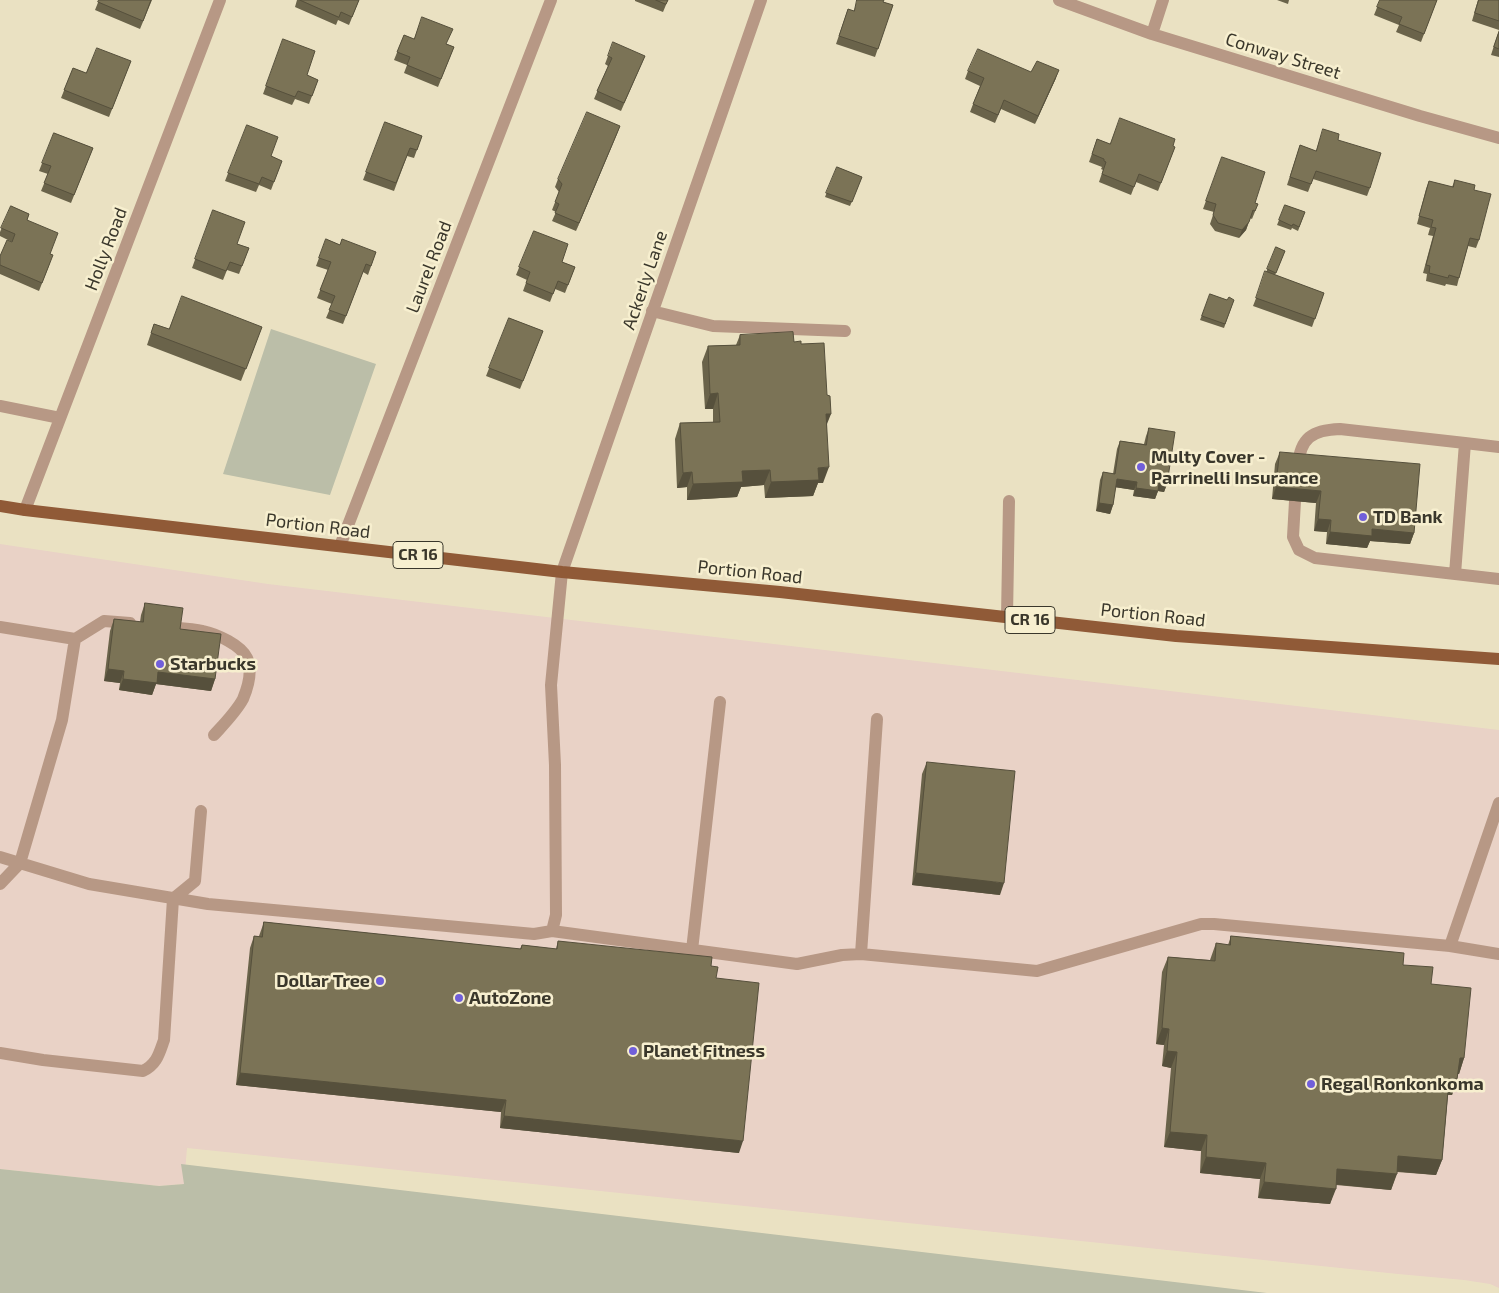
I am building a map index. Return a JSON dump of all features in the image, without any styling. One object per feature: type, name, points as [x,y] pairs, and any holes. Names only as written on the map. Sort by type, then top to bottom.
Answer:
[{"type":"main road","name":"Portion Road","points":[[0,506],[562,572],[780,592],[1176,636],[1499,659]]},
{"type":"street","name":"Holly Road","points":[[25,510],[220,0]]},
{"type":"street","name":"Laurel Road","points":[[340,546],[551,0]]},
{"type":"street","name":"Ackerly Lane","points":[[552,931],[556,906],[555,765],[551,685],[562,572],[761,0]]},
{"type":"street","name":"Conway Street","points":[[1059,0],[1152,34],[1420,116],[1499,138]]},
{"type":"street","points":[[1152,34],[1163,0]]},
{"type":"street","points":[[652,311],[713,326],[845,331]]},
{"type":"street","points":[[0,406],[60,418]]},
{"type":"street","points":[[1298,466],[1299,453],[1306,440],[1325,430],[1437,439],[1499,447]]},
{"type":"street","points":[[1455,574],[1465,442]]},
{"type":"street","points":[[1007,617],[1008,501]]},
{"type":"street","points":[[1295,501],[1293,537],[1299,550],[1315,558],[1499,579]]},
{"type":"street","points":[[0,626],[75,639],[104,621],[203,631],[221,637],[236,646],[247,658],[250,679],[243,700],[214,735]]},
{"type":"street","points":[[0,884],[20,863],[62,720],[75,639]]},
{"type":"street","points":[[692,950],[720,702]]},
{"type":"street","points":[[860,954],[877,719]]},
{"type":"street","points":[[1450,946],[1499,803]]},
{"type":"street","points":[[0,1053],[43,1060],[143,1071],[151,1067],[157,1058],[164,1040],[173,899],[194,881],[201,811]]},
{"type":"street","points":[[0,857],[89,884],[208,904],[534,934],[552,931],[797,964],[842,955],[860,954],[1037,971],[1201,924],[1450,946],[1499,954]]},
{"type":"shaded area","points":[[0,544],[268,584],[1499,730],[1499,1288],[1490,1284],[1464,1280],[187,1148],[184,1184],[158,1186],[0,1169]]},
{"type":"green space","points":[[271,329],[376,364],[330,495],[223,474]]},
{"type":"green space","points":[[181,1164],[1267,1293],[0,1293],[0,1169],[159,1186],[184,1184]]},
{"type":"building","points":[[99,0],[151,0],[143,21],[98,2]]},
{"type":"building","points":[[300,0],[359,0],[352,17],[341,12],[339,17]]},
{"type":"building","points":[[656,0],[668,0],[666,4]]},
{"type":"building","points":[[857,0],[884,0],[883,2],[893,5],[878,49],[839,36],[848,9],[854,11]]},
{"type":"building","points":[[1380,0],[1437,0],[1424,34],[1399,24],[1402,17],[1377,7]]},
{"type":"building","points":[[1479,0],[1499,0],[1499,21],[1475,13]]},
{"type":"building","points":[[422,17],[453,29],[446,44],[454,47],[441,79],[407,65],[410,57],[397,52],[404,35],[414,39]]},
{"type":"building","points":[[1499,32],[1499,49],[1494,47]]},
{"type":"building","points":[[283,39],[315,51],[307,75],[318,80],[312,96],[298,91],[295,97],[266,86]]},
{"type":"building","points":[[613,42],[645,56],[624,103],[597,91],[612,58],[608,56]]},
{"type":"building","points":[[97,48],[131,61],[112,109],[64,90],[73,68],[86,73]]},
{"type":"building","points":[[978,49],[1031,72],[1037,61],[1059,70],[1038,116],[1004,100],[998,115],[973,104],[984,78],[968,71]]},
{"type":"building","points":[[587,112],[620,126],[579,223],[555,213],[559,204],[555,202],[562,184],[558,179]]},
{"type":"building","points":[[1120,118],[1175,139],[1173,146],[1175,147],[1161,183],[1139,174],[1134,187],[1102,174],[1106,162],[1104,159],[1092,154],[1097,139],[1110,144]]},
{"type":"building","points":[[385,122],[422,136],[417,150],[410,148],[396,183],[366,172]]},
{"type":"building","points":[[247,125],[278,137],[271,156],[282,161],[274,182],[262,177],[259,184],[228,173]]},
{"type":"building","points":[[1323,129],[1339,134],[1338,140],[1381,153],[1370,188],[1316,171],[1311,184],[1290,177],[1300,145],[1316,151]]},
{"type":"building","points":[[54,133],[93,148],[74,195],[44,183],[51,166],[42,163]]},
{"type":"building","points":[[1222,157],[1265,172],[1255,203],[1258,204],[1255,211],[1253,210],[1249,222],[1242,230],[1218,223],[1213,215],[1216,204],[1206,201]]},
{"type":"building","points":[[837,167],[862,177],[852,202],[826,193]]},
{"type":"building","points":[[1455,180],[1475,185],[1474,190],[1491,194],[1479,240],[1470,238],[1459,278],[1449,275],[1448,278],[1429,273],[1430,266],[1426,265],[1436,228],[1431,227],[1433,220],[1419,216],[1429,181],[1453,187]]},
{"type":"building","points":[[1285,205],[1305,212],[1299,227],[1279,220]]},
{"type":"building","points":[[11,206],[29,214],[27,220],[58,233],[50,254],[53,255],[42,283],[0,265],[0,256],[7,240],[12,242],[15,234],[1,228]]},
{"type":"building","points":[[213,210],[245,222],[237,244],[249,248],[242,266],[230,262],[226,271],[195,259]]},
{"type":"building","points":[[534,231],[568,244],[562,262],[575,267],[568,285],[558,281],[553,294],[526,283],[530,272],[519,267]]},
{"type":"building","points":[[326,239],[340,245],[342,239],[376,252],[371,266],[366,264],[346,316],[329,310],[335,296],[320,290],[331,262],[319,258]]},
{"type":"building","points":[[1276,247],[1285,251],[1276,273],[1267,269]]},
{"type":"building","points":[[1265,271],[1324,293],[1315,319],[1256,298]]},
{"type":"building","points":[[1210,294],[1227,300],[1229,297],[1234,300],[1225,324],[1202,316]]},
{"type":"building","points":[[182,296],[262,327],[246,369],[151,333],[154,324],[169,329]]},
{"type":"building","points":[[509,318],[543,331],[523,381],[489,368]]},
{"type":"building","points":[[793,332],[794,342],[801,341],[801,344],[824,343],[827,395],[830,396],[831,414],[826,414],[829,467],[818,468],[819,480],[771,482],[770,470],[742,471],[743,482],[693,484],[692,472],[683,473],[680,423],[720,422],[718,393],[710,394],[708,346],[740,345],[740,335]]},
{"type":"building","name":"Multy Cover - Parrinelli Insurance","points":[[1149,428],[1175,432],[1167,484],[1159,483],[1158,491],[1136,488],[1137,482],[1117,479],[1113,505],[1099,503],[1103,472],[1115,474],[1120,441],[1146,445]]},
{"type":"building","name":"TD Bank","points":[[1280,452],[1420,464],[1414,533],[1372,529],[1372,536],[1330,532],[1331,520],[1318,519],[1321,491],[1276,487]]},
{"type":"building","name":"Starbucks","points":[[145,603],[183,608],[180,629],[221,634],[215,679],[158,672],[157,683],[123,679],[124,671],[108,669],[114,619],[143,622]]},
{"type":"building","points":[[927,762],[1015,771],[1004,883],[916,873]]},
{"type":"building","points":[[264,922],[521,949],[522,945],[557,949],[558,941],[712,957],[711,966],[718,967],[716,978],[759,983],[743,1141],[504,1116],[506,1100],[240,1073],[254,936],[262,937]]},
{"type":"building","name":"Regal Ronkonkoma","points":[[1231,936],[1404,953],[1403,965],[1433,967],[1431,984],[1471,988],[1464,1058],[1460,1058],[1457,1079],[1449,1079],[1442,1160],[1398,1156],[1397,1174],[1337,1169],[1336,1189],[1264,1182],[1266,1163],[1206,1157],[1207,1135],[1170,1132],[1177,1052],[1167,1051],[1169,1029],[1162,1028],[1168,957],[1215,961],[1216,943],[1230,945]]},
{"type":"place","name":"Multy Cover - Parrinelli Insurance","points":[[1141,467]]},
{"type":"place","name":"TD Bank","points":[[1363,517]]},
{"type":"place","name":"Starbucks","points":[[160,664]]},
{"type":"place","name":"Dollar Tree","points":[[380,981]]},
{"type":"place","name":"AutoZone","points":[[459,998]]},
{"type":"place","name":"Planet Fitness","points":[[633,1051]]},
{"type":"place","name":"Regal Ronkonkoma","points":[[1311,1084]]}]
